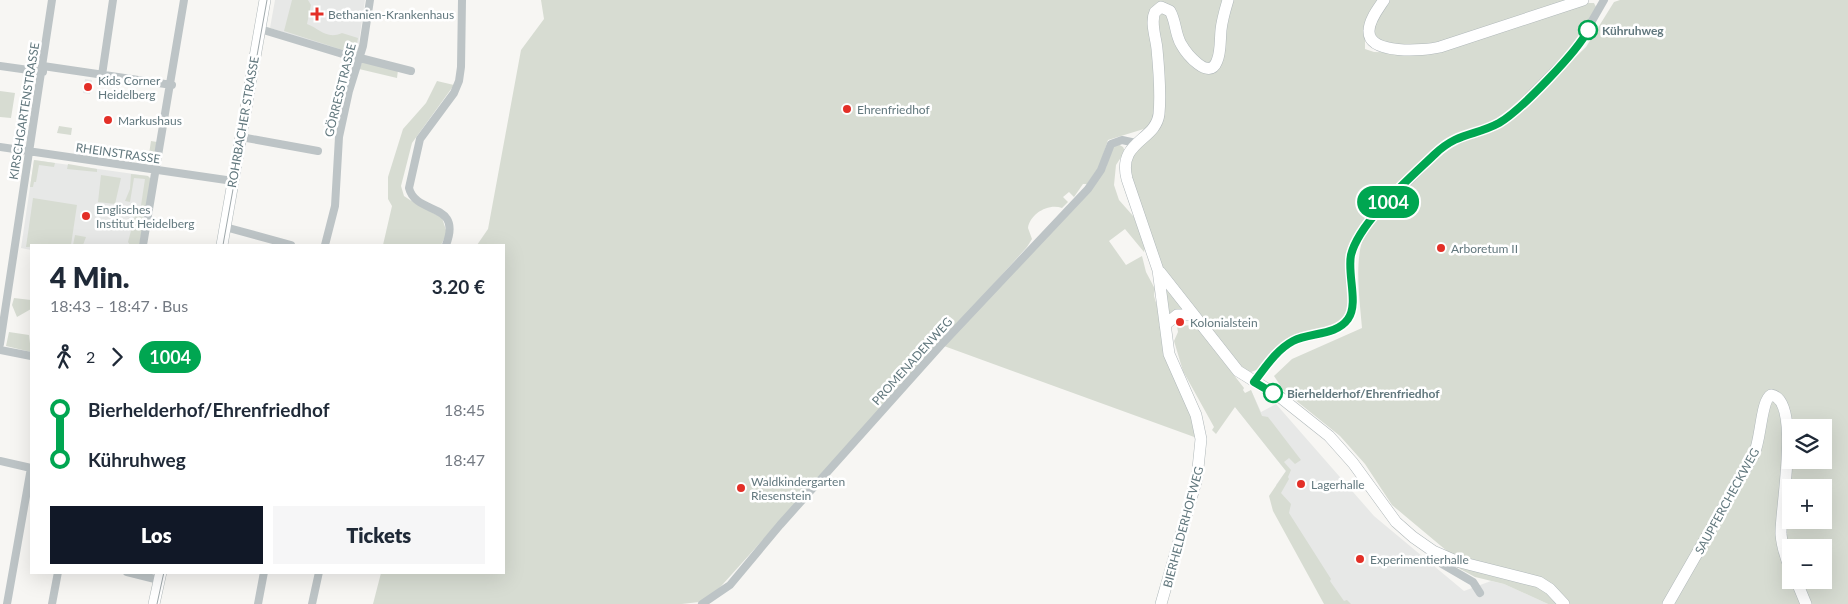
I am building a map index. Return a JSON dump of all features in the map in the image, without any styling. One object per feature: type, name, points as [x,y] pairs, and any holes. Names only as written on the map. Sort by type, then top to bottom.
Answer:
[{"type":"street","name":"KIRSCHGARTENSTRASSE","points":[[0,344],[52,0]]},
{"type":"street","points":[[102,74],[113,0]]},
{"type":"street","points":[[143,244],[158,170],[184,0]]},
{"type":"street","name":"ROHRBACHER STRASSE","points":[[222,244],[265,0]]},
{"type":"street","name":"GÖRRESSTRASSE","points":[[325,244],[335,206],[339,137],[349,91],[360,59],[370,0]]},
{"type":"street","points":[[446,244],[450,229],[446,216],[437,209],[417,201],[411,195],[408,188],[420,138],[454,93],[459,81],[462,0]]},
{"type":"street","name":"BIERHELDERHOFWEG","points":[[1162,604],[1197,478],[1201,452],[1198,422],[1173,365],[1165,325],[1158,270],[1126,174],[1127,155],[1136,143],[1155,125],[1159,114],[1158,59],[1153,19],[1155,11],[1163,8],[1170,11],[1178,39],[1184,50],[1198,65],[1209,68],[1214,66],[1218,59],[1222,22],[1228,0]]},
{"type":"street","points":[[1384,0],[1370,25],[1368,33],[1371,41],[1380,47],[1415,50],[1440,47],[1583,0]]},
{"type":"street","points":[[1254,382],[1274,357],[1290,343],[1304,336],[1336,329],[1345,322],[1352,307],[1349,274],[1352,254],[1367,224],[1443,147],[1460,136],[1499,123],[1518,107],[1577,47],[1604,0]]},
{"type":"street","points":[[260,28],[360,59],[411,71]]},
{"type":"street","points":[[0,66],[102,74],[172,86]]},
{"type":"street","points":[[241,137],[318,151]]},
{"type":"street","name":"PROMENADENWEG","points":[[702,604],[726,589],[940,346],[1088,189],[1101,170],[1111,144],[1124,140],[1136,143]]},
{"type":"street","name":"RHEINSTRASSE","points":[[0,147],[233,182]]},
{"type":"street","points":[[225,227],[287,244]]},
{"type":"street","points":[[1158,270],[1236,369],[1292,406],[1329,436],[1353,463],[1396,522],[1413,537],[1438,554],[1471,566],[1536,581],[1550,589],[1564,604]]},
{"type":"street","points":[[1165,325],[1177,314],[1194,316]]},
{"type":"street","points":[[0,350],[30,356]]},
{"type":"street","name":"SAUPFERCHECKWEG","points":[[1668,604],[1754,454],[1761,434],[1765,400],[1772,394],[1782,405],[1787,422],[1782,540]]},
{"type":"street","points":[[0,461],[30,468]]},
{"type":"street","points":[[7,604],[30,474]]},
{"type":"street","points":[[1438,554],[1442,564],[1473,582],[1480,593]]},
{"type":"street","points":[[52,604],[58,574]]},
{"type":"street","points":[[144,574],[160,576],[154,604]]},
{"type":"street","points":[[258,604],[264,574]]},
{"type":"street","points":[[312,604],[319,574]]},
{"type":"street","points":[[1800,589],[1806,604]]},
{"type":"shaded area","name":"Bethanien-Krankenhaus","points":[[275,0],[365,0],[357,55],[270,28]]},
{"type":"shaded area","points":[[292,0],[308,0],[311,5],[307,24],[323,33],[336,35],[342,33],[358,38],[355,54],[284,31]]},
{"type":"shaded area","points":[[541,0],[1379,0],[1365,37],[1365,49],[1374,52],[1418,53],[1587,3],[1594,3],[1596,7],[1576,44],[1551,72],[1556,76],[1586,47],[1614,2],[1620,0],[1848,0],[1848,604],[1548,604],[1504,584],[1475,577],[1451,564],[1447,551],[1392,505],[1365,464],[1340,436],[1284,391],[1274,376],[1292,359],[1362,328],[1358,277],[1360,250],[1363,239],[1368,229],[1399,200],[1389,197],[1353,242],[1349,309],[1342,321],[1334,326],[1306,333],[1259,369],[1251,372],[1242,369],[1163,268],[1128,167],[1147,128],[1108,140],[1099,167],[1087,184],[1083,184],[1074,197],[1069,192],[1063,197],[1068,202],[1062,208],[1046,208],[1032,218],[1028,228],[1032,239],[1027,247],[714,594],[699,602],[682,604],[373,604],[381,574],[505,574],[505,244],[478,244],[488,229],[521,50],[544,19]]},
{"type":"shaded area","points":[[1387,0],[1572,0],[1430,47],[1378,42],[1372,25]]},
{"type":"shaded area","points":[[363,61],[398,70],[397,78],[359,69]]},
{"type":"shaded area","name":"Kids Corner Heidelberg","points":[[85,79],[92,80],[90,94],[83,93]]},
{"type":"shaded area","points":[[437,81],[454,85],[412,143],[401,186],[404,196],[442,218],[447,233],[442,244],[383,244],[392,206],[388,199],[388,177],[403,129],[426,103]]},
{"type":"shaded area","points":[[0,91],[15,93],[11,118],[0,117]]},
{"type":"shaded area","points":[[59,126],[72,128],[71,135],[57,133]]},
{"type":"shaded area","points":[[151,141],[157,142],[154,159],[137,159],[138,152],[149,154]]},
{"type":"shaded area","points":[[1118,144],[1125,151],[1116,165],[1114,185],[1119,200],[1134,217],[1145,248],[1144,252],[1125,229],[1109,241],[1126,265],[1142,256],[1146,272],[1155,289],[1154,296],[1158,309],[1165,358],[1189,410],[1197,438],[944,346],[1089,193],[1106,168],[1111,148]]},
{"type":"shaded area","name":"Englisches Institut Heidelberg","points":[[34,160],[148,176],[139,244],[30,244],[30,250],[21,248]]},
{"type":"shaded area","points":[[34,160],[55,163],[54,167],[39,165],[36,182],[34,182],[33,187],[30,187]]},
{"type":"shaded area","points":[[68,164],[97,169],[97,172],[67,169]]},
{"type":"shaded area","points":[[131,174],[148,176],[152,180],[139,244],[129,244],[128,242],[136,212],[140,212],[145,179],[134,178],[130,202],[125,201],[130,189]]},
{"type":"shaded area","points":[[101,175],[121,178],[115,204],[98,202]]},
{"type":"shaded area","points":[[33,198],[77,205],[71,244],[30,244],[30,247],[26,247]]},
{"type":"shaded area","points":[[75,235],[86,237],[83,244],[73,244]]},
{"type":"shaded area","points":[[1164,282],[1186,310],[1167,318]]},
{"type":"shaded area","points":[[14,298],[30,300],[30,310],[17,317],[12,305]]},
{"type":"shaded area","points":[[1195,325],[1244,388],[1245,393],[1251,390],[1262,416],[1268,417],[1301,460],[1295,464],[1289,458],[1284,462],[1291,470],[1289,479],[1281,493],[1291,504],[1289,513],[1331,579],[1330,581],[1344,601],[1347,600],[1351,604],[1324,604],[1273,511],[1269,496],[1286,471],[1235,407],[1216,434],[1212,430],[1214,427],[1183,371],[1174,341],[1178,332],[1177,326]]},
{"type":"shaded area","points":[[9,332],[29,335],[30,352],[6,346]]},
{"type":"shaded area","points":[[1251,390],[1261,412],[1276,404],[1374,516],[1464,591],[1491,581],[1504,584],[1548,604],[1328,604],[1276,485],[1286,471],[1235,407]]},
{"type":"tram line","points":[[223,244],[267,0]]},
{"type":"tram line","points":[[157,604],[164,574]]},
{"type":"bus line","name":"1004","points":[[1273,393],[1254,382],[1270,361],[1285,346],[1299,338],[1340,327],[1350,316],[1352,310],[1349,274],[1350,260],[1360,234],[1372,218],[1450,141],[1502,121],[1557,69],[1571,54],[1588,30]]},
{"type":"place","name":"Bethanien-Krankenhaus","points":[[317,14]]},
{"type":"place","name":"Kühruhweg","points":[[1588,30]]},
{"type":"place","name":"Kids Corner Heidelberg","points":[[88,87]]},
{"type":"place","name":"Ehrenfriedhof","points":[[847,109]]},
{"type":"place","name":"Markushaus","points":[[108,120]]},
{"type":"place","name":"Englisches Institut Heidelberg","points":[[86,216]]},
{"type":"place","name":"Arboretum II","points":[[1441,248]]},
{"type":"place","name":"Kolonialstein","points":[[1180,322]]},
{"type":"place","name":"Bierhelderhof/Ehrenfriedhof","points":[[1273,393]]},
{"type":"place","name":"Lagerhalle","points":[[1301,484]]},
{"type":"place","name":"Waldkindergarten Riesenstein","points":[[741,488]]},
{"type":"place","name":"Experimentierhalle","points":[[1360,559]]}]
